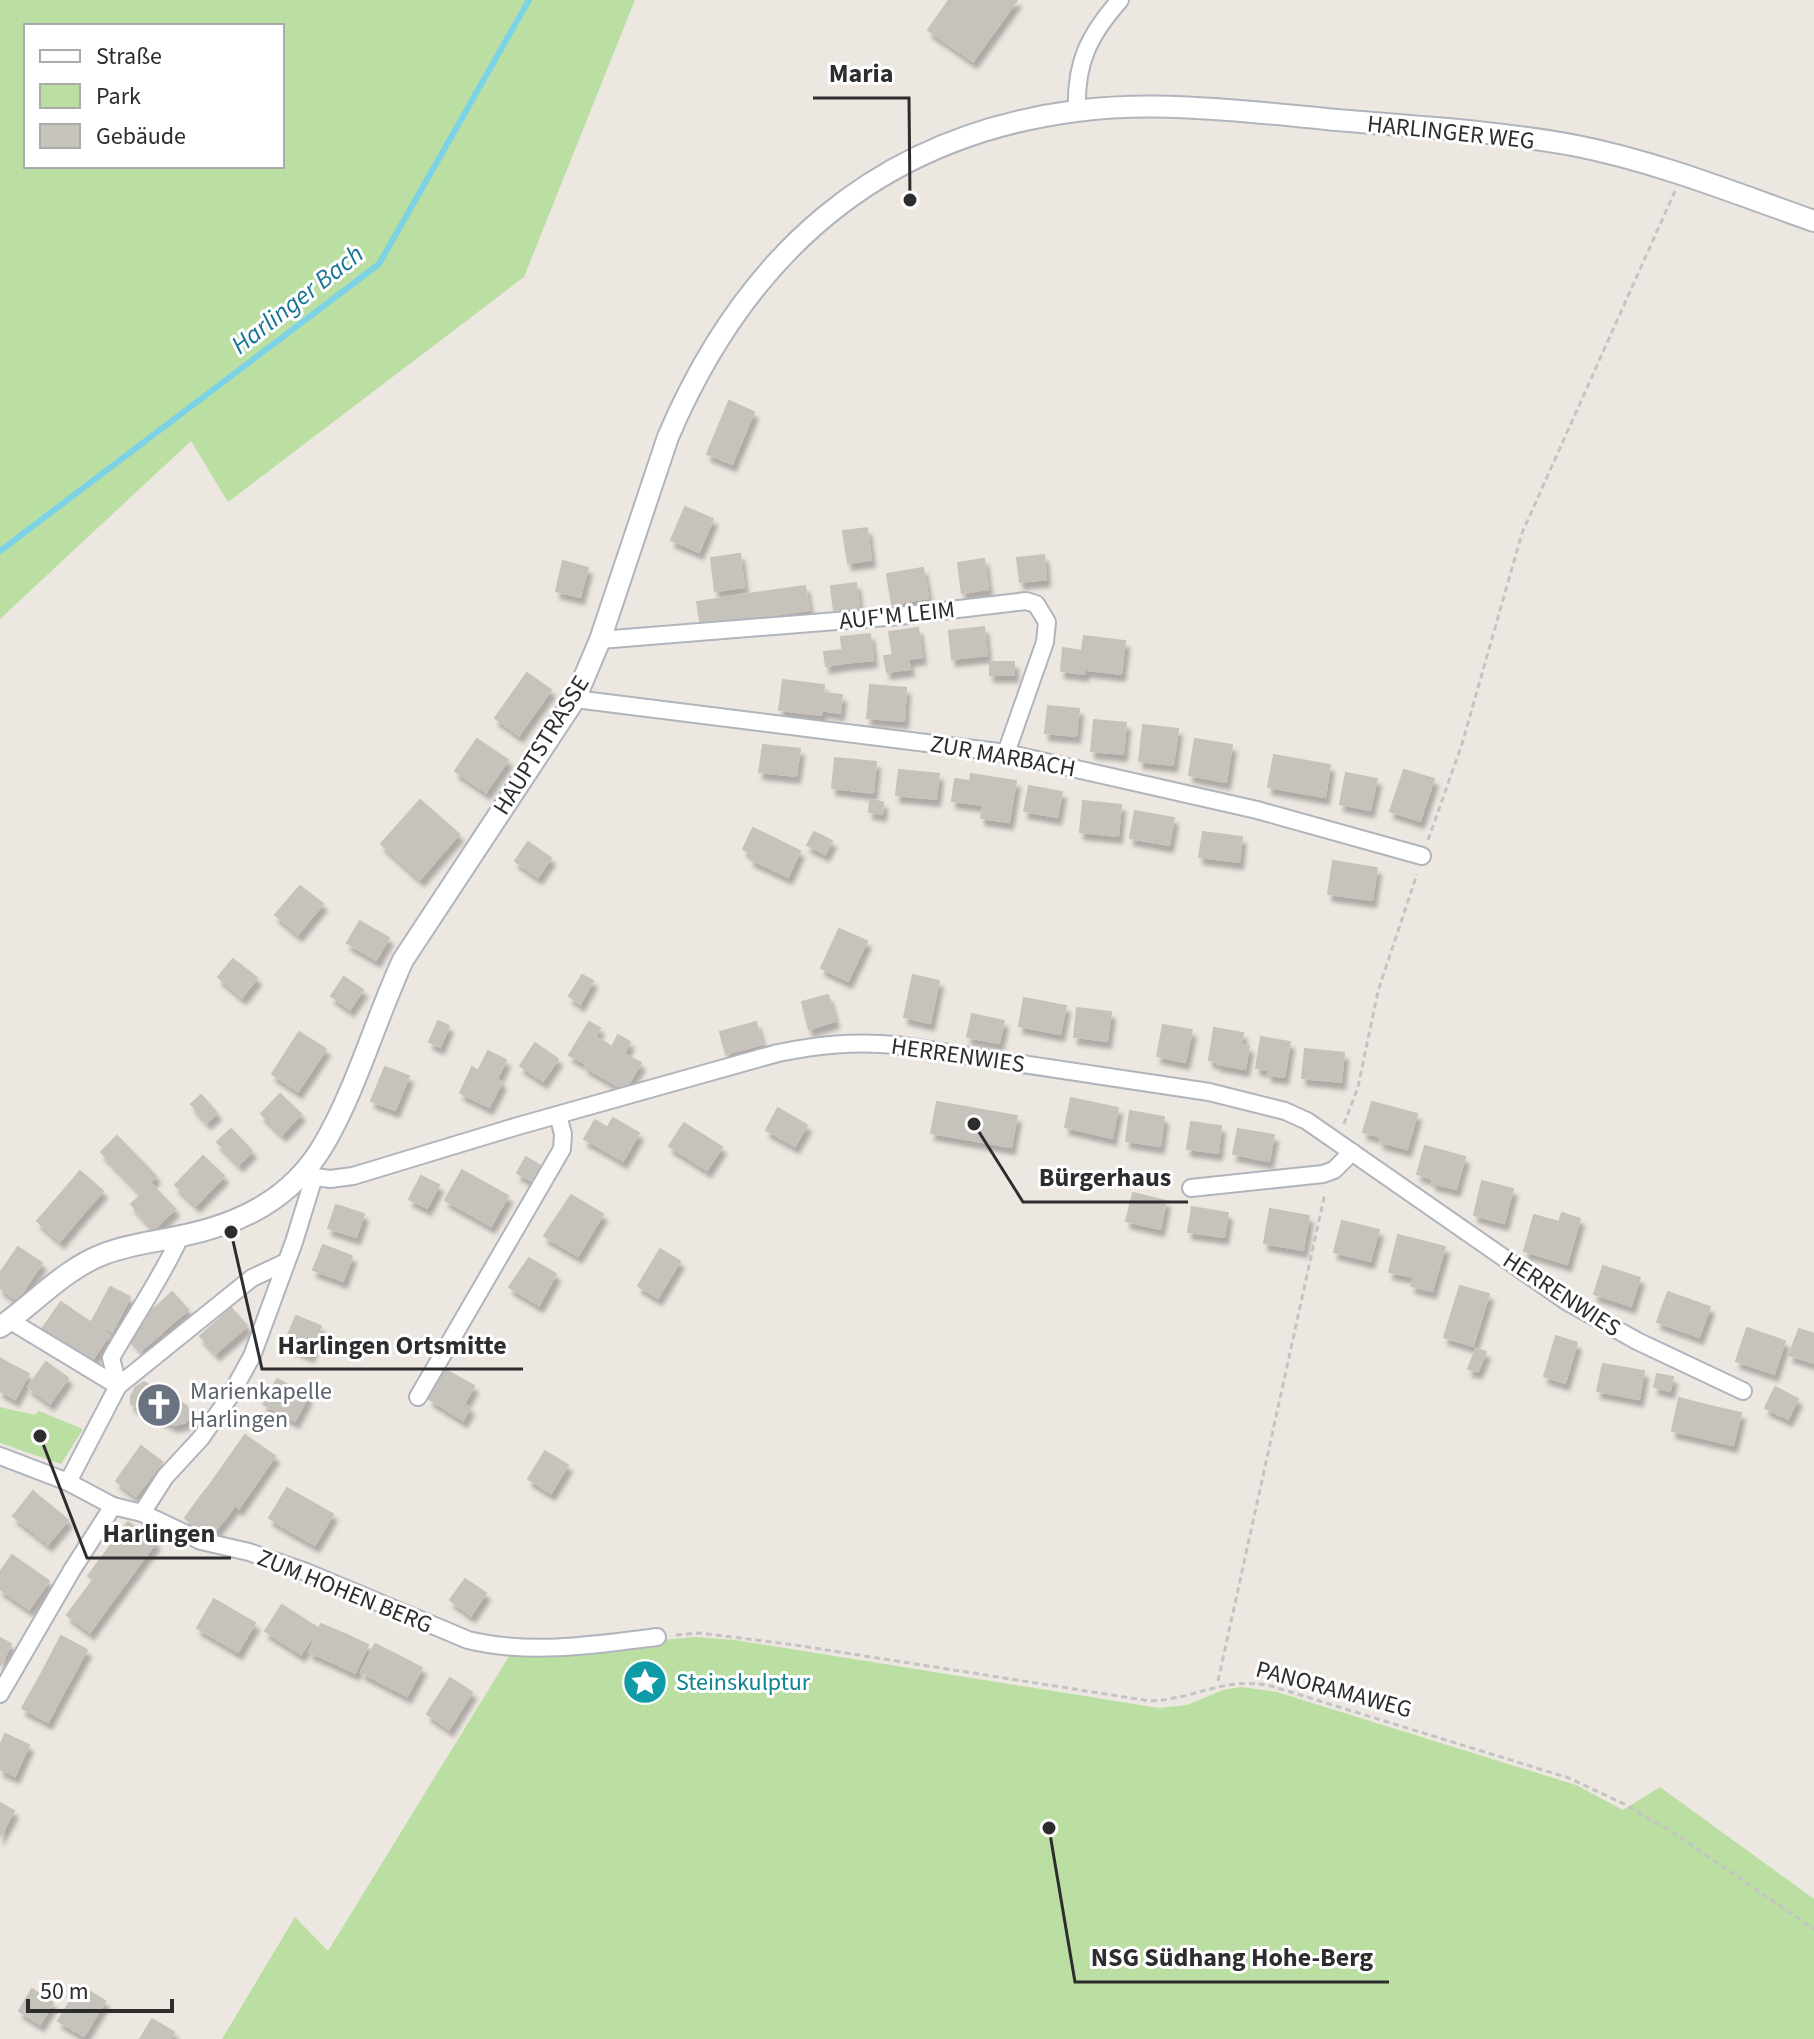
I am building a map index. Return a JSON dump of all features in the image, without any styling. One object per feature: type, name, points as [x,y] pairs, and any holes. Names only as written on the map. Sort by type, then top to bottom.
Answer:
[{"type":"street","points":[[1077,111],[1076,82],[1085,52],[1098,25],[1120,0]]},
{"type":"street","name":"HARLINGER WEG","points":[[1077,111],[1146,107],[1238,111],[1577,146],[1681,176],[1814,221]]},
{"type":"street","name":"HAUPTSTRASSE","points":[[5,1323],[62,1278],[103,1254],[227,1225],[251,1215],[307,1176],[352,1085],[381,1006],[403,960],[575,699],[600,640],[635,529],[681,407],[713,348],[760,279],[819,221],[857,192],[926,151],[985,130],[1077,111]]},
{"type":"street","name":"AUF'M LEIM","points":[[600,640],[899,616],[1026,601],[1036,604],[1047,622],[1045,642],[1006,753]]},
{"type":"street","name":"ZUR MARBACH","points":[[575,699],[1006,753],[1257,810],[1422,856]]},
{"type":"street","name":"HERRENWIES","points":[[307,1176],[330,1179],[353,1176],[778,1053],[822,1044],[861,1041],[1209,1092],[1285,1111],[1352,1152],[1601,1323],[1743,1391]]},
{"type":"street","points":[[418,1397],[562,1149],[563,1134],[558,1115]]},
{"type":"street","points":[[1191,1188],[1323,1174],[1334,1170],[1352,1152]]},
{"type":"street","points":[[142,1513],[165,1477],[201,1438],[230,1396],[252,1356],[299,1228],[307,1176]]},
{"type":"street","points":[[118,1386],[111,1358],[167,1266],[180,1237]]},
{"type":"street","points":[[68,1482],[118,1386],[252,1278],[284,1263]]},
{"type":"street","points":[[5,1323],[118,1386]]},
{"type":"street","name":"ZUM HOHEN BERG","points":[[0,1456],[68,1482],[113,1506],[142,1513],[201,1541],[249,1552],[306,1572],[478,1643],[556,1647],[657,1637]]},
{"type":"street","points":[[0,1694],[113,1506]]},
{"type":"path","points":[[1336,1142],[1358,1087],[1378,991],[1462,744],[1522,533],[1681,176]]},
{"type":"path","points":[[1218,1681],[1326,1189],[1323,1174]]},
{"type":"path","name":"PANORAMAWEG","points":[[657,1637],[699,1633],[742,1638],[1150,1701],[1189,1697],[1226,1684],[1249,1681],[1271,1686],[1569,1778],[1624,1804],[1674,1833],[1814,1929]]},
{"type":"green space","points":[[0,0],[635,0],[524,277],[228,502],[191,441],[0,619]]},
{"type":"green space","points":[[0,1407],[35,1415],[39,1411],[83,1429],[61,1464],[0,1443]]},
{"type":"green space","points":[[695,1637],[735,1640],[1159,1708],[1187,1705],[1223,1690],[1241,1687],[1277,1692],[1576,1785],[1623,1810],[1660,1787],[1814,1899],[1814,2039],[222,2039],[295,1917],[328,1951],[511,1653]]},
{"type":"building","points":[[949,0],[1017,0],[973,61],[928,30]]},
{"type":"building","points":[[729,401],[754,412],[732,464],[707,454]]},
{"type":"building","points":[[685,507],[713,519],[699,552],[671,540]]},
{"type":"building","points":[[867,528],[871,560],[848,563],[843,531]]},
{"type":"building","points":[[740,554],[744,587],[715,591],[711,558]]},
{"type":"building","points":[[1044,555],[1046,579],[1020,582],[1017,558]]},
{"type":"building","points":[[984,559],[988,589],[962,593],[958,563]]},
{"type":"building","points":[[563,561],[588,568],[580,597],[556,591]]},
{"type":"building","points":[[923,568],[928,598],[892,604],[887,574]]},
{"type":"building","points":[[856,583],[859,608],[834,611],[831,586]]},
{"type":"building","points":[[805,586],[809,610],[752,618],[748,594]]},
{"type":"building","points":[[748,594],[752,618],[701,626],[697,602]]},
{"type":"building","points":[[984,627],[987,655],[952,659],[949,631]]},
{"type":"building","points":[[918,628],[922,657],[894,661],[889,632]]},
{"type":"building","points":[[870,634],[873,660],[844,663],[841,637]]},
{"type":"building","points":[[1084,636],[1125,641],[1121,674],[1079,669]]},
{"type":"building","points":[[1063,648],[1082,651],[1079,669],[1085,669],[1084,674],[1061,671]]},
{"type":"building","points":[[843,650],[844,663],[826,666],[824,652]]},
{"type":"building","points":[[893,655],[894,661],[908,659],[910,669],[887,672],[884,656]]},
{"type":"building","points":[[990,662],[1014,662],[1014,675],[990,675]]},
{"type":"building","points":[[527,673],[551,690],[519,735],[495,718]]},
{"type":"building","points":[[783,680],[824,685],[821,715],[779,710]]},
{"type":"building","points":[[870,685],[906,688],[904,721],[867,718]]},
{"type":"building","points":[[823,693],[842,695],[840,713],[821,710]]},
{"type":"building","points":[[1048,706],[1079,709],[1076,736],[1045,733]]},
{"type":"building","points":[[1094,720],[1126,723],[1123,754],[1091,751]]},
{"type":"building","points":[[1143,725],[1178,729],[1173,765],[1139,761]]},
{"type":"building","points":[[477,739],[508,760],[497,776],[466,755]]},
{"type":"building","points":[[1195,739],[1232,745],[1226,782],[1189,775]]},
{"type":"building","points":[[763,745],[800,749],[796,776],[759,772]]},
{"type":"building","points":[[466,755],[497,776],[486,792],[455,771]]},
{"type":"building","points":[[1274,755],[1330,765],[1325,797],[1268,787]]},
{"type":"building","points":[[835,758],[876,762],[873,793],[832,788]]},
{"type":"building","points":[[899,770],[939,774],[936,799],[896,795]]},
{"type":"building","points":[[1404,770],[1434,779],[1420,821],[1390,811]]},
{"type":"building","points":[[1346,773],[1377,779],[1370,810],[1340,804]]},
{"type":"building","points":[[971,774],[1016,781],[1009,822],[981,818],[983,805],[967,803]]},
{"type":"building","points":[[955,779],[970,781],[967,803],[952,801]]},
{"type":"building","points":[[1029,786],[1062,792],[1057,817],[1024,811]]},
{"type":"building","points":[[420,800],[459,834],[420,879],[381,844]]},
{"type":"building","points":[[870,800],[883,802],[882,814],[869,812]]},
{"type":"building","points":[[1083,801],[1121,805],[1118,836],[1080,832]]},
{"type":"building","points":[[1135,811],[1174,818],[1169,845],[1130,838]]},
{"type":"building","points":[[753,828],[800,851],[788,877],[750,859],[752,854],[743,849]]},
{"type":"building","points":[[814,832],[832,841],[825,854],[807,845]]},
{"type":"building","points":[[1203,832],[1242,837],[1239,862],[1199,857]]},
{"type":"building","points":[[528,842],[551,858],[538,877],[515,861]]},
{"type":"building","points":[[1333,861],[1377,868],[1372,900],[1328,894]]},
{"type":"building","points":[[300,886],[323,904],[298,934],[275,915]]},
{"type":"building","points":[[360,921],[389,938],[376,960],[347,943]]},
{"type":"building","points":[[839,929],[867,941],[848,981],[821,968]]},
{"type":"building","points":[[233,959],[257,978],[242,997],[218,977]]},
{"type":"building","points":[[582,975],[593,981],[580,1004],[569,996]]},
{"type":"building","points":[[913,975],[939,981],[930,1023],[904,1017]]},
{"type":"building","points":[[344,977],[363,990],[350,1009],[331,996]]},
{"type":"building","points":[[828,995],[835,1021],[809,1029],[802,1002]]},
{"type":"building","points":[[1024,998],[1066,1006],[1060,1034],[1019,1026]]},
{"type":"building","points":[[1077,1008],[1111,1012],[1107,1041],[1074,1037]]},
{"type":"building","points":[[972,1014],[1004,1021],[999,1043],[967,1037]]},
{"type":"building","points":[[438,1021],[449,1026],[440,1047],[429,1042]]},
{"type":"building","points":[[589,1022],[600,1028],[595,1037],[601,1040],[586,1064],[569,1055]]},
{"type":"building","points":[[756,1022],[762,1044],[726,1054],[720,1032]]},
{"type":"building","points":[[1163,1025],[1192,1030],[1185,1062],[1157,1056]]},
{"type":"building","points":[[1214,1028],[1243,1033],[1241,1045],[1249,1046],[1245,1069],[1209,1060]]},
{"type":"building","points":[[299,1032],[326,1049],[298,1091],[272,1074]]},
{"type":"building","points":[[618,1035],[630,1042],[624,1054],[641,1063],[625,1090],[585,1067],[601,1040],[612,1047]]},
{"type":"building","points":[[1261,1037],[1290,1042],[1284,1077],[1268,1075],[1269,1070],[1256,1068]]},
{"type":"building","points":[[535,1043],[558,1059],[543,1081],[520,1066]]},
{"type":"building","points":[[1305,1049],[1344,1053],[1341,1082],[1302,1078]]},
{"type":"building","points":[[488,1051],[506,1060],[497,1079],[502,1082],[489,1107],[460,1093],[472,1067],[478,1071]]},
{"type":"building","points":[[385,1067],[409,1076],[395,1110],[371,1101]]},
{"type":"building","points":[[280,1094],[301,1114],[282,1134],[261,1114]]},
{"type":"building","points":[[201,1095],[217,1113],[207,1122],[191,1104]]},
{"type":"building","points":[[1071,1098],[1118,1108],[1112,1138],[1065,1127]]},
{"type":"building","points":[[937,1102],[1017,1116],[1011,1147],[931,1133]]},
{"type":"building","points":[[1372,1102],[1417,1114],[1407,1149],[1380,1142],[1381,1137],[1363,1132]]},
{"type":"building","points":[[778,1108],[807,1125],[795,1146],[766,1130]]},
{"type":"building","points":[[1130,1111],[1164,1117],[1160,1146],[1126,1141]]},
{"type":"building","points":[[613,1118],[639,1133],[623,1161],[597,1146]]},
{"type":"building","points":[[595,1120],[608,1128],[597,1146],[584,1139]]},
{"type":"building","points":[[1191,1122],[1221,1126],[1218,1153],[1187,1149]]},
{"type":"building","points":[[684,1123],[722,1147],[707,1170],[669,1146]]},
{"type":"building","points":[[231,1129],[252,1151],[239,1164],[217,1142]]},
{"type":"building","points":[[1238,1129],[1274,1135],[1269,1161],[1233,1154]]},
{"type":"building","points":[[117,1136],[156,1176],[140,1192],[101,1152]]},
{"type":"building","points":[[1425,1146],[1465,1157],[1456,1189],[1432,1183],[1433,1179],[1417,1174]]},
{"type":"building","points":[[203,1156],[224,1176],[196,1205],[175,1185]]},
{"type":"building","points":[[526,1157],[541,1166],[532,1181],[517,1173]]},
{"type":"building","points":[[462,1170],[508,1196],[491,1226],[445,1200]]},
{"type":"building","points":[[80,1171],[103,1191],[81,1216],[58,1197]]},
{"type":"building","points":[[421,1176],[439,1185],[427,1208],[409,1199]]},
{"type":"building","points":[[1482,1181],[1513,1189],[1504,1223],[1474,1215]]},
{"type":"building","points":[[152,1185],[175,1209],[154,1229],[131,1204]]},
{"type":"building","points":[[1133,1193],[1166,1201],[1160,1229],[1126,1221]]},
{"type":"building","points":[[571,1195],[603,1214],[578,1256],[544,1236]]},
{"type":"building","points":[[58,1197],[81,1216],[60,1241],[37,1221]]},
{"type":"building","points":[[336,1205],[364,1214],[356,1237],[328,1228]]},
{"type":"building","points":[[1192,1207],[1228,1213],[1224,1237],[1188,1232]]},
{"type":"building","points":[[1270,1209],[1309,1216],[1303,1250],[1264,1243]]},
{"type":"building","points":[[1562,1213],[1580,1219],[1567,1264],[1524,1251],[1534,1215],[1559,1222]]},
{"type":"building","points":[[1342,1221],[1379,1230],[1370,1261],[1334,1252]]},
{"type":"building","points":[[1398,1235],[1445,1247],[1432,1291],[1411,1286],[1414,1277],[1389,1272]]},
{"type":"building","points":[[323,1245],[352,1256],[343,1281],[313,1270]]},
{"type":"building","points":[[18,1247],[42,1263],[17,1300],[0,1288],[0,1273]]},
{"type":"building","points":[[660,1249],[680,1261],[658,1298],[638,1286]]},
{"type":"building","points":[[529,1258],[556,1274],[539,1305],[509,1287]]},
{"type":"building","points":[[1603,1266],[1640,1278],[1631,1306],[1594,1294]]},
{"type":"building","points":[[1460,1286],[1489,1294],[1473,1346],[1444,1337]]},
{"type":"building","points":[[110,1287],[130,1297],[112,1332],[92,1321]]},
{"type":"building","points":[[172,1292],[188,1310],[172,1323],[157,1306]]},
{"type":"building","points":[[1668,1292],[1710,1307],[1699,1337],[1657,1322]]},
{"type":"building","points":[[61,1302],[71,1309],[52,1336],[42,1329]]},
{"type":"building","points":[[157,1306],[172,1323],[157,1337],[141,1319]]},
{"type":"building","points":[[231,1308],[247,1326],[232,1339],[216,1322]]},
{"type":"building","points":[[71,1309],[93,1324],[74,1352],[52,1336]]},
{"type":"building","points":[[296,1316],[321,1326],[310,1355],[284,1344]]},
{"type":"building","points":[[141,1319],[157,1337],[141,1350],[126,1333]]},
{"type":"building","points":[[216,1322],[232,1339],[216,1353],[200,1336]]},
{"type":"building","points":[[93,1324],[109,1335],[90,1363],[74,1352]]},
{"type":"building","points":[[1747,1328],[1785,1341],[1774,1374],[1736,1361]]},
{"type":"building","points":[[1799,1329],[1814,1334],[1814,1363],[1789,1355]]},
{"type":"building","points":[[1556,1336],[1577,1343],[1565,1383],[1544,1376]]},
{"type":"building","points":[[1476,1349],[1486,1352],[1478,1371],[1468,1369]]},
{"type":"building","points":[[0,1358],[10,1364],[0,1381]]},
{"type":"building","points":[[46,1362],[68,1378],[50,1403],[28,1387]]},
{"type":"building","points":[[10,1364],[29,1374],[15,1399],[0,1391],[0,1381]]},
{"type":"building","points":[[1603,1364],[1644,1371],[1639,1399],[1597,1391]]},
{"type":"building","points":[[446,1370],[474,1386],[464,1404],[470,1408],[463,1420],[429,1399]]},
{"type":"building","points":[[1657,1374],[1673,1377],[1670,1391],[1654,1387]]},
{"type":"building","points":[[277,1379],[308,1396],[295,1421],[263,1404]]},
{"type":"building","name":"Marienkapelle Harlingen","points":[[144,1382],[187,1406],[189,1417],[186,1422],[174,1425],[131,1404],[136,1387]]},
{"type":"building","points":[[1775,1387],[1798,1399],[1788,1419],[1765,1408]]},
{"type":"building","points":[[1679,1398],[1710,1406],[1703,1438],[1672,1431]]},
{"type":"building","points":[[1710,1406],[1741,1413],[1733,1445],[1703,1438]]},
{"type":"building","points":[[245,1435],[275,1456],[239,1508],[209,1486]]},
{"type":"building","points":[[141,1446],[162,1462],[136,1496],[116,1481]]},
{"type":"building","points":[[545,1451],[568,1465],[551,1493],[528,1479]]},
{"type":"building","points":[[209,1486],[235,1505],[227,1516],[201,1496]]},
{"type":"building","points":[[287,1488],[310,1501],[292,1532],[269,1518]]},
{"type":"building","points":[[33,1491],[42,1499],[22,1523],[13,1516]]},
{"type":"building","points":[[201,1496],[227,1516],[210,1537],[185,1518]]},
{"type":"building","points":[[42,1499],[51,1506],[31,1530],[22,1523]]},
{"type":"building","points":[[310,1501],[333,1514],[315,1545],[292,1532]]},
{"type":"building","points":[[51,1506],[68,1520],[48,1544],[31,1530]]},
{"type":"building","points":[[128,1522],[156,1542],[144,1558],[116,1538]]},
{"type":"building","points":[[116,1538],[144,1558],[130,1577],[102,1557]]},
{"type":"building","points":[[12,1555],[49,1581],[29,1609],[0,1589],[0,1572]]},
{"type":"building","points":[[102,1557],[130,1577],[116,1596],[88,1576]]},
{"type":"building","points":[[465,1579],[486,1593],[471,1615],[450,1600]]},
{"type":"building","points":[[93,1580],[116,1596],[90,1632],[67,1615]]},
{"type":"building","points":[[214,1599],[255,1623],[238,1652],[197,1628]]},
{"type":"building","points":[[282,1605],[318,1628],[301,1654],[265,1631]]},
{"type":"building","points":[[321,1624],[345,1634],[332,1662],[309,1652]]},
{"type":"building","points":[[345,1634],[368,1645],[355,1673],[332,1662]]},
{"type":"building","points":[[61,1636],[87,1650],[64,1692],[39,1678]]},
{"type":"building","points":[[0,1638],[11,1644],[0,1666]]},
{"type":"building","points":[[375,1644],[397,1655],[382,1683],[361,1672]]},
{"type":"building","points":[[397,1655],[422,1668],[407,1696],[382,1683]]},
{"type":"building","points":[[39,1678],[64,1692],[48,1722],[22,1708]]},
{"type":"building","points":[[450,1678],[472,1692],[449,1729],[427,1714]]},
{"type":"building","points":[[5,1734],[29,1745],[15,1776],[0,1769],[0,1746]]},
{"type":"building","points":[[0,1803],[14,1811],[0,1836]]},
{"type":"building","points":[[80,1985],[105,2001],[84,2036],[58,2021]]},
{"type":"building","points":[[32,1989],[53,2003],[40,2024],[19,2011]]},
{"type":"building","points":[[152,2019],[174,2032],[170,2039],[140,2039]]},
{"type":"waterway","name":"Harlinger Bach","points":[[0,551],[379,264],[529,0]]},
{"type":"place","name":"Maria","points":[[910,200]]},
{"type":"place","name":"Bürgerhaus","points":[[974,1124]]},
{"type":"place","name":"Harlingen Ortsmitte","points":[[231,1232]]},
{"type":"place","name":"Marienkapelle Harlingen","points":[[159,1405]]},
{"type":"place","name":"Harlingen","points":[[40,1436]]},
{"type":"place","name":"Steinskulptur","points":[[645,1682]]},
{"type":"place","name":"NSG Südhang Hohe-Berg","points":[[1049,1828]]}]
